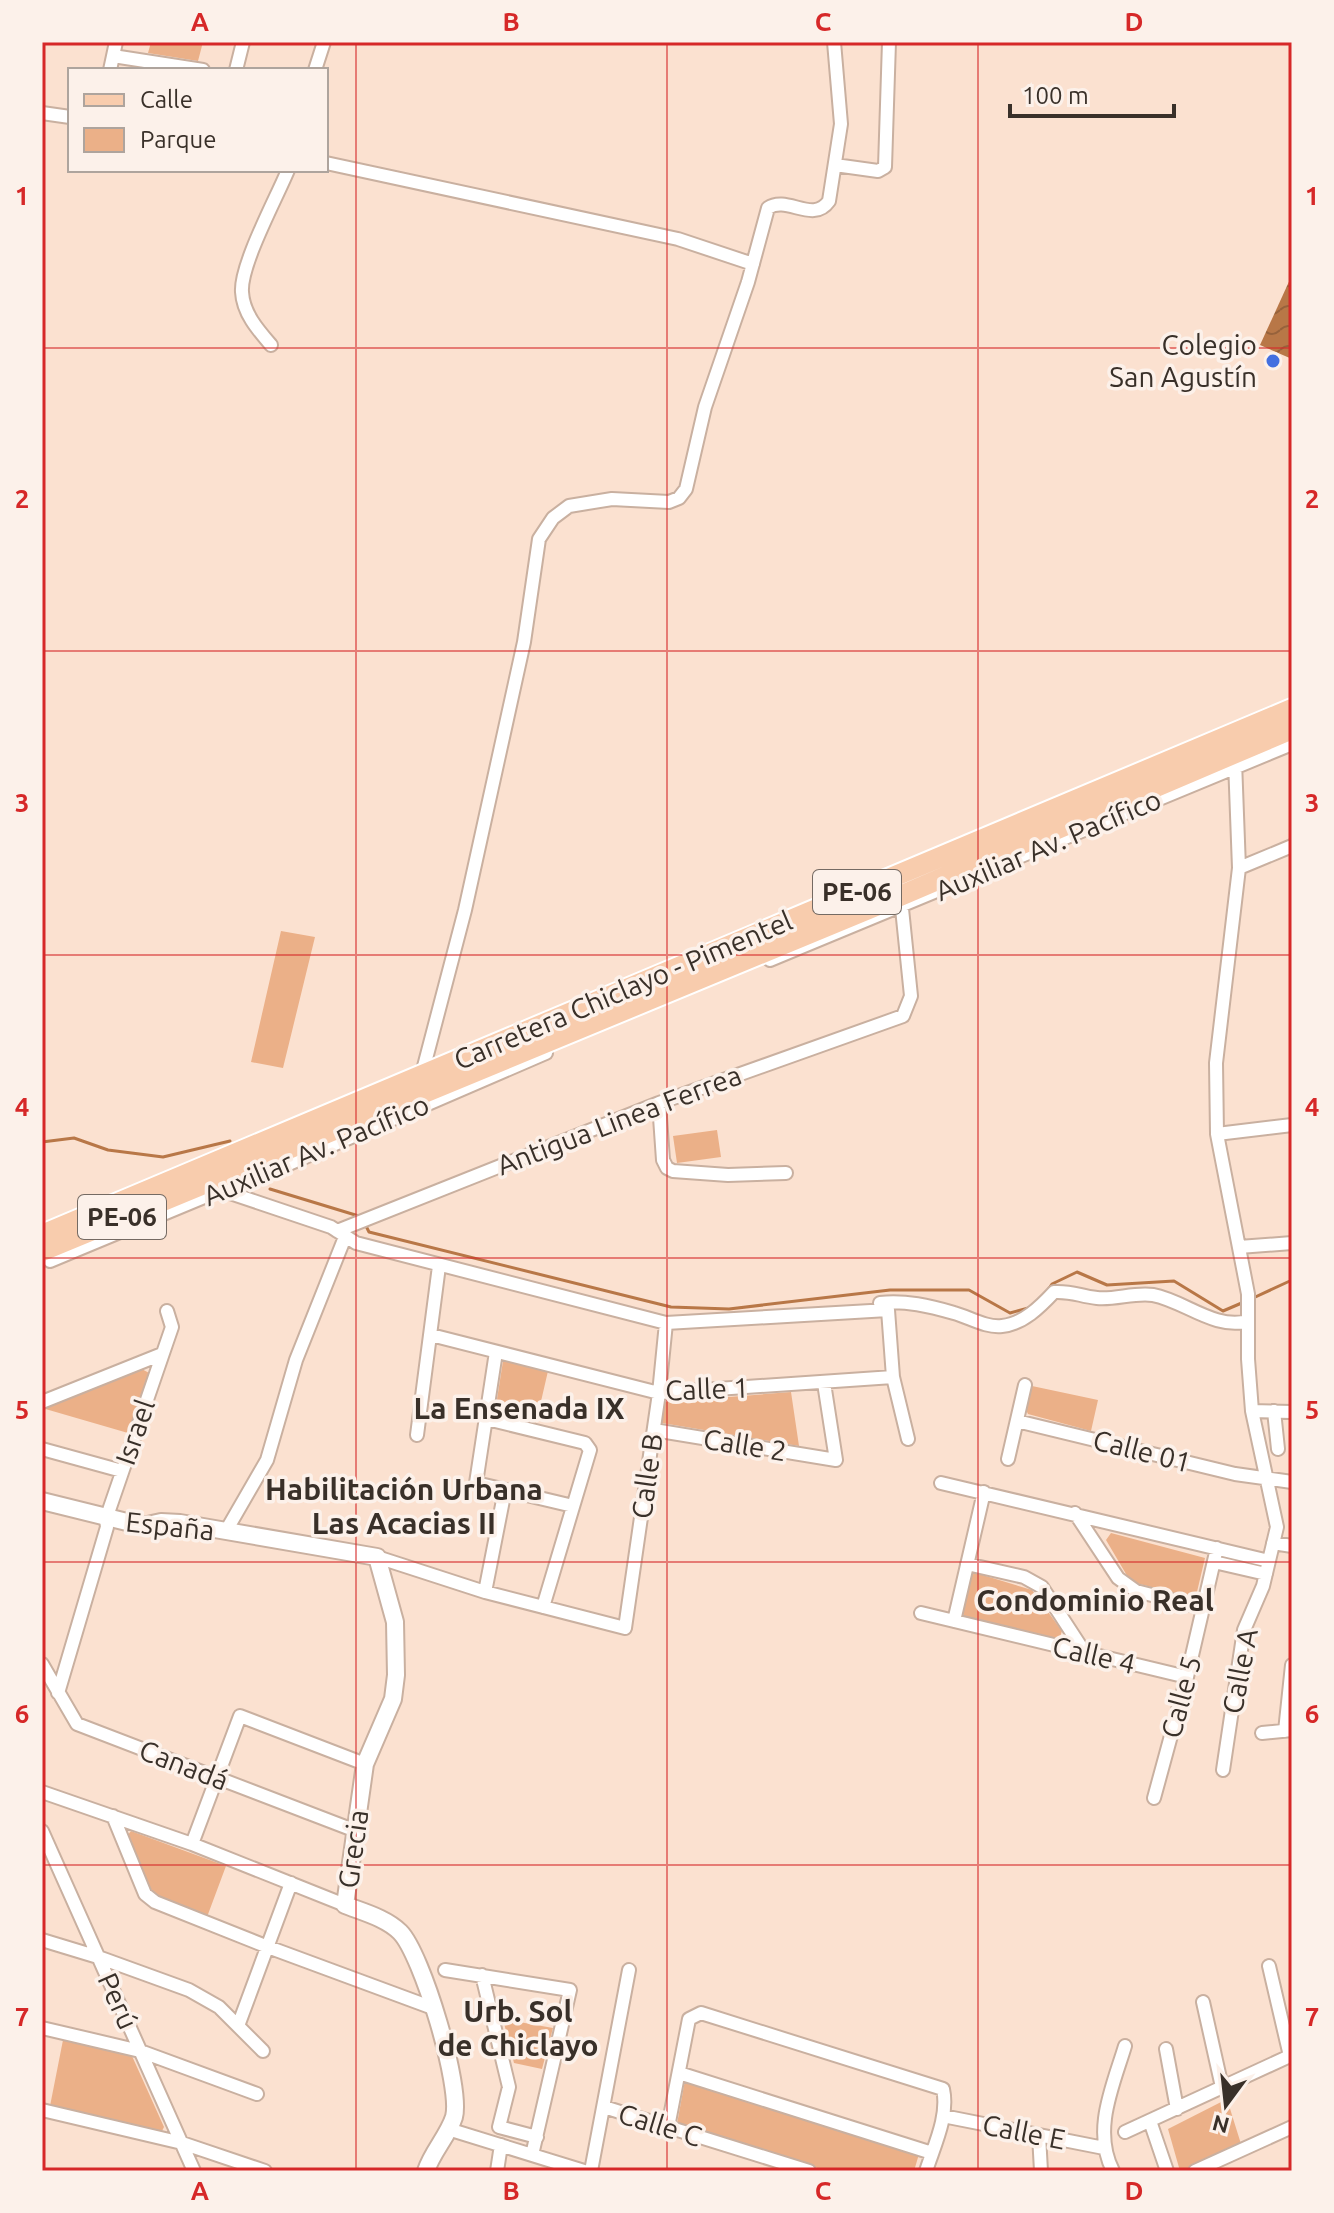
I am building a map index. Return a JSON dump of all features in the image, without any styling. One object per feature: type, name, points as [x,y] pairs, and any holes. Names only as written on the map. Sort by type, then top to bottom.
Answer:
[{"type":"main road","name":"Carretera Chiclayo - Pimentel","points":[[45,1258],[212,1186],[426,1082],[1292,709]]},
{"type":"main road","name":"Carretera Chiclayo - Pimentel","points":[[42,1235],[426,1082],[901,901],[1235,760],[1292,729]]},
{"type":"street","points":[[110,68],[116,42]]},
{"type":"street","points":[[236,68],[243,42]]},
{"type":"street","points":[[316,68],[324,42]]},
{"type":"street","points":[[426,1082],[524,642],[539,539],[553,518],[569,506],[612,499],[669,502],[683,494],[705,407],[753,264],[768,208],[775,204],[816,211],[824,208],[829,201],[841,112],[834,42]]},
{"type":"street","points":[[835,165],[878,171],[886,165],[889,42]]},
{"type":"street","points":[[113,56],[190,68]]},
{"type":"street","points":[[42,113],[68,117]]},
{"type":"street","points":[[328,163],[678,239],[753,264]]},
{"type":"street","points":[[271,345],[252,324],[241,292],[246,268],[287,172]]},
{"type":"street","points":[[1292,744],[1235,760],[1239,868],[1216,1063],[1217,1134],[1248,1294],[1252,1411],[1277,1527],[1292,1529]]},
{"type":"street","points":[[1239,868],[1292,846]]},
{"type":"street","name":"Antigua Linea Ferrea","points":[[341,1234],[659,1103],[903,1016],[911,996],[901,901]]},
{"type":"street","name":"Auxiliar Av. Pacífico","points":[[212,1186],[247,1182],[901,901]]},
{"type":"street","points":[[659,1103],[663,1160],[667,1168],[728,1175],[786,1173]]},
{"type":"street","points":[[1217,1134],[1292,1125]]},
{"type":"street","points":[[212,1186],[439,1266],[666,1323],[888,1310],[893,1377],[908,1439]]},
{"type":"street","points":[[226,1531],[267,1460],[296,1360],[341,1234]]},
{"type":"street","points":[[1239,1247],[1292,1243]]},
{"type":"street","points":[[417,1435],[439,1266]]},
{"type":"street","points":[[880,1303],[898,1301],[917,1304],[987,1325],[1002,1326],[1018,1321],[1039,1308],[1054,1292],[1069,1291],[1096,1298],[1149,1295],[1167,1299],[1211,1318],[1238,1324],[1248,1316]]},
{"type":"street","name":"Israel","points":[[58,1693],[107,1527],[106,1519],[172,1327],[167,1311]]},
{"type":"street","name":"Calle B","points":[[625,1628],[666,1323]]},
{"type":"street","name":"Calle 1","points":[[431,1335],[659,1393],[893,1377]]},
{"type":"street","points":[[496,1352],[476,1483],[573,1506]]},
{"type":"street","points":[[42,1402],[162,1354]]},
{"type":"street","name":"Calle 2","points":[[654,1430],[836,1460],[824,1383]]},
{"type":"street","points":[[1008,1459],[1025,1385]]},
{"type":"street","points":[[1252,1411],[1292,1412]]},
{"type":"street","points":[[1274,1411],[1278,1449]]},
{"type":"street","points":[[487,1419],[588,1445],[590,1450],[543,1607]]},
{"type":"street","name":"Calle 01","points":[[1017,1421],[1268,1480],[1292,1482]]},
{"type":"street","points":[[42,1449],[122,1471]]},
{"type":"street","points":[[941,1483],[1217,1548],[1267,1568]]},
{"type":"street","points":[[485,1592],[505,1490]]},
{"type":"street","points":[[954,1621],[984,1492]]},
{"type":"street","name":"España","points":[[42,1501],[143,1526],[161,1522],[180,1523],[377,1557],[485,1592],[625,1628]]},
{"type":"street","points":[[1075,1513],[1118,1578],[1136,1591],[1203,1608]]},
{"type":"street","name":"Calle A","points":[[1223,1770],[1244,1630],[1267,1568],[1277,1527]]},
{"type":"street","points":[[1273,1543],[1292,1546]]},
{"type":"street","name":"Calle 5","points":[[1154,1798],[1187,1677],[1217,1548]]},
{"type":"street","name":"Grecia","points":[[377,1557],[395,1622],[396,1675],[393,1699],[365,1764],[345,1905],[397,1929],[407,1940],[423,1972],[456,2099],[454,2116],[426,2171]]},
{"type":"street","points":[[1214,1562],[1267,1568]]},
{"type":"street","points":[[967,1564],[1024,1577],[1042,1587],[1085,1653]]},
{"type":"street","name":"Calle 4","points":[[921,1613],[1187,1677]]},
{"type":"street","name":"Canadá","points":[[42,1664],[77,1724],[356,1831]]},
{"type":"street","points":[[1262,1733],[1289,1730],[1292,1665]]},
{"type":"street","points":[[192,1844],[240,1716],[365,1764]]},
{"type":"street","points":[[42,1792],[192,1844],[345,1905]]},
{"type":"street","points":[[113,1816],[145,1894],[155,1902],[433,2008]]},
{"type":"street","name":"Perú","points":[[42,1831],[194,2171]]},
{"type":"street","points":[[42,1860],[57,1864]]},
{"type":"street","points":[[238,2026],[291,1883]]},
{"type":"street","points":[[42,1940],[189,1990],[219,2007],[263,2051]]},
{"type":"street","points":[[1125,2132],[1291,2056],[1269,1966]]},
{"type":"street","points":[[445,1970],[570,1990],[532,2155]]},
{"type":"street","points":[[591,2171],[629,1970]]},
{"type":"street","points":[[482,1975],[509,2087],[499,2127],[537,2137]]},
{"type":"street","points":[[1203,2002],[1222,2087]]},
{"type":"street","points":[[668,2127],[689,2019],[701,2013],[943,2089],[943,2116],[926,2171]]},
{"type":"street","points":[[42,2028],[140,2051],[257,2094]]},
{"type":"street","points":[[1113,2171],[1104,2148],[1104,2117],[1125,2046]]},
{"type":"street","points":[[1166,2049],[1177,2109]]},
{"type":"street","points":[[679,2073],[932,2153]]},
{"type":"street","name":"Calle C","points":[[604,2107],[809,2171]]},
{"type":"street","points":[[42,2110],[182,2143],[265,2171]]},
{"type":"street","name":"Calle E","points":[[943,2116],[1104,2148]]},
{"type":"street","points":[[1150,2121],[1167,2171]]},
{"type":"street","points":[[1195,2171],[1292,2127]]},
{"type":"street","points":[[448,2129],[584,2171]]},
{"type":"street","points":[[1039,2135],[1041,2171]]},
{"type":"street","points":[[497,2171],[501,2145]]},
{"type":"green space","points":[[151,42],[203,42],[198,61],[148,53]]},
{"type":"green space","points":[[281,931],[315,937],[283,1068],[251,1062]]},
{"type":"green space","points":[[717,1130],[721,1157],[677,1163],[673,1136]]},
{"type":"green space","points":[[503,1361],[548,1371],[536,1423],[495,1412]]},
{"type":"green space","points":[[138,1367],[151,1374],[128,1433],[42,1408]]},
{"type":"green space","points":[[1032,1386],[1098,1400],[1091,1431],[1028,1414],[1026,1410]]},
{"type":"green space","points":[[791,1392],[799,1446],[662,1423],[665,1402]]},
{"type":"green space","points":[[1111,1533],[1205,1558],[1196,1596],[1191,1598],[1129,1579],[1106,1540]]},
{"type":"green space","points":[[976,1573],[1032,1590],[1062,1631],[1060,1637],[964,1616],[961,1610],[971,1575]]},
{"type":"green space","points":[[131,1831],[226,1866],[207,1917],[156,1900],[127,1836]]},
{"type":"green space","points":[[503,2019],[553,2028],[542,2069],[514,2063]]},
{"type":"green space","points":[[63,2040],[132,2056],[164,2127],[161,2133],[50,2106]]},
{"type":"green space","points":[[685,2080],[919,2154],[914,2171],[827,2171],[677,2124]]},
{"type":"green space","points":[[1227,2099],[1241,2144],[1187,2171],[1180,2171],[1168,2129]]},
{"type":"water","points":[[1292,275],[1292,359],[1260,345]]},
{"type":"waterway","points":[[42,1142],[74,1138],[108,1150],[163,1157],[230,1141]]},
{"type":"waterway","points":[[270,1189],[362,1217]]},
{"type":"waterway","points":[[365,1224],[369,1232],[671,1307],[729,1309],[890,1290],[969,1290],[1010,1313],[1032,1307]]},
{"type":"waterway","points":[[1047,1291],[1052,1284],[1077,1272],[1107,1285],[1174,1281],[1223,1311],[1244,1302]]},
{"type":"waterway","points":[[1251,1299],[1292,1280]]},
{"type":"place","name":"Colegio San Agustín","points":[[1273,361]]},
{"type":"district","name":"La Ensenada IX","points":[[519,1409]]},
{"type":"district","name":"Habilitación Urbana Las Acacias II","points":[[404,1507]]},
{"type":"district","name":"Condominio Real","points":[[1095,1601]]},
{"type":"district","name":"Urb. Sol de Chiclayo","points":[[518,2029]]}]
